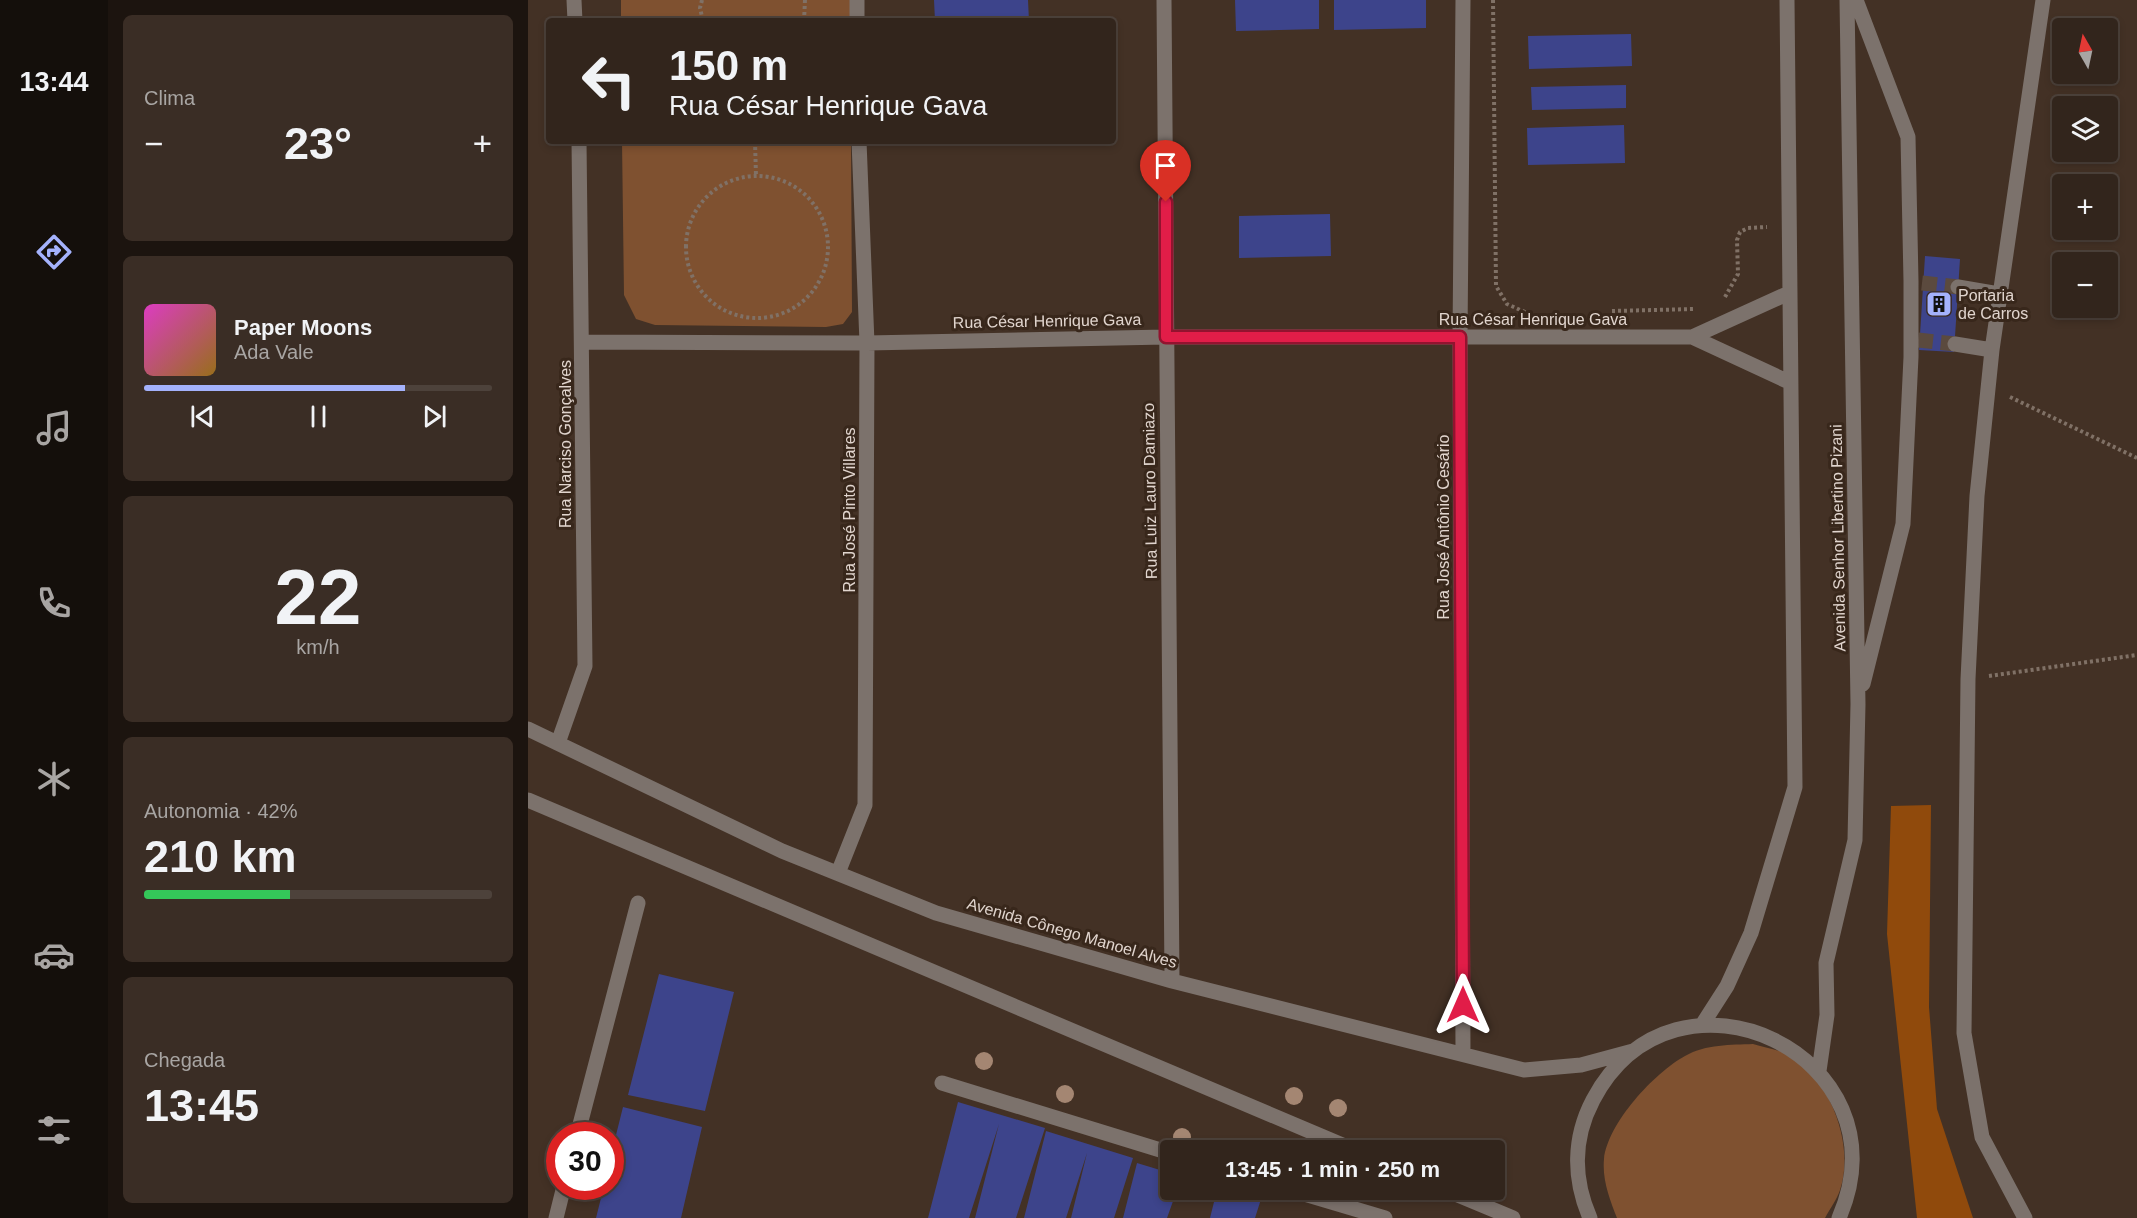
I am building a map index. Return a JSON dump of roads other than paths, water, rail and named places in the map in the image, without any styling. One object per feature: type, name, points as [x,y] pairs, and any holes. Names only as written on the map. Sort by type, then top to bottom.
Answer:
[{"type":"street","points":[[574,0],[575,18]]},
{"type":"street","points":[[857,0],[857,18]]},
{"type":"street","name":"Rua Luiz Lauro Damiazo","points":[[1164,0],[1172,981]]},
{"type":"street","name":"Rua José Antônio Cesário","points":[[1463,0],[1460,337],[1463,1053]]},
{"type":"street","points":[[1702,1025],[1727,986],[1751,933],[1795,787],[1789,382],[1787,0]]},
{"type":"street","name":"Avenida Senhor Libertino Pizani","points":[[1819,1071],[1827,1015],[1826,963],[1854,840],[1858,704],[1847,0]]},
{"type":"street","points":[[1856,0],[1908,137],[1917,282],[1902,524],[1858,704]]},
{"type":"street","points":[[2025,1218],[1982,1137],[1964,1033],[1968,679],[1977,496],[1992,350],[2043,0]]},
{"type":"street","name":"Rua Narciso Gonçalves","points":[[558,742],[585,666],[579,144]]},
{"type":"street","name":"Rua José Pinto Villares","points":[[838,873],[865,805],[867,343],[859,144]]},
{"type":"street","points":[[1958,287],[1999,294]]},
{"type":"street","name":"Rua César Henrique Gava","points":[[1692,338],[1789,293]]},
{"type":"street","name":"Rua César Henrique Gava","points":[[582,342],[867,343],[1166,337],[1692,338],[1789,382]]},
{"type":"street","points":[[1955,344],[1992,350]]},
{"type":"street","name":"Avenida Cônego Manoel Alves","points":[[528,729],[782,851],[936,913],[1172,981],[1524,1070],[1581,1065],[1633,1051]]},
{"type":"street","points":[[528,800],[1330,1140]]},
{"type":"street","points":[[581,1122],[638,903]]},
{"type":"street","points":[[1590,1218],[1581,1198],[1576,1157],[1584,1117],[1604,1080],[1633,1051],[1666,1033],[1702,1025],[1745,1028],[1785,1044],[1819,1071],[1842,1108],[1853,1151],[1850,1195],[1839,1218]]},
{"type":"street","points":[[942,1083],[1160,1150]]},
{"type":"street","points":[[556,1218],[560,1200]]},
{"type":"street","points":[[1325,1200],[1385,1218]]},
{"type":"street","points":[[1470,1200],[1513,1218]]},
{"type":"tunnel","points":[[1922,283],[1958,287]]},
{"type":"tunnel","points":[[1918,340],[1955,344]]},
{"type":"place","name":"Portaria de Carros","points":[[1939,304]]}]
